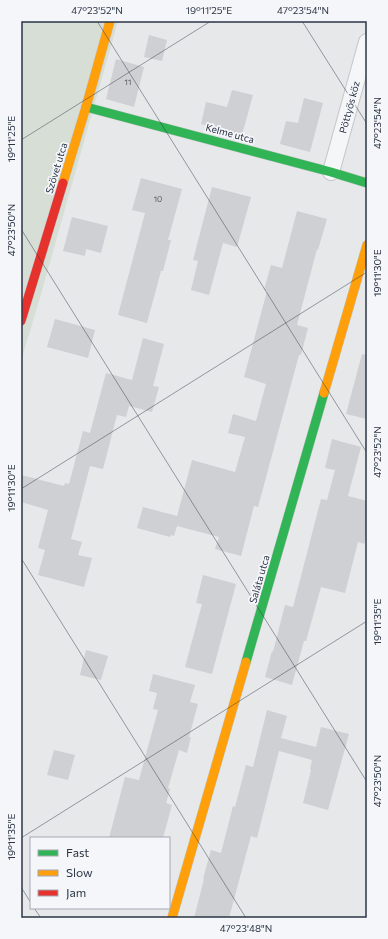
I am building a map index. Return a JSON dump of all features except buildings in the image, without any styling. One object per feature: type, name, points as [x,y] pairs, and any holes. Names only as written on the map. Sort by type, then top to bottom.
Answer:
[{"type":"street","name":"Szövet utca","points":[[21,321],[86,107],[110,21]]},
{"type":"street","name":"Pöttyös köz","points":[[331,172],[367,42]]},
{"type":"street","name":"Kelme utca","points":[[86,107],[331,172],[367,183]]},
{"type":"street","name":"Saláta utca","points":[[172,918],[367,245]]},
{"type":"shaded area","points":[[21,21],[118,21],[21,361]]},
{"type":"traffic: fast","points":[[86,107],[331,172],[367,183]]},
{"type":"traffic: fast","points":[[246,662],[324,393]]},
{"type":"traffic: slow","points":[[63,183],[110,21]]},
{"type":"traffic: slow","points":[[324,393],[367,245]]},
{"type":"traffic: slow","points":[[172,918],[246,662]]},
{"type":"traffic: jam","points":[[21,321],[63,183]]}]
